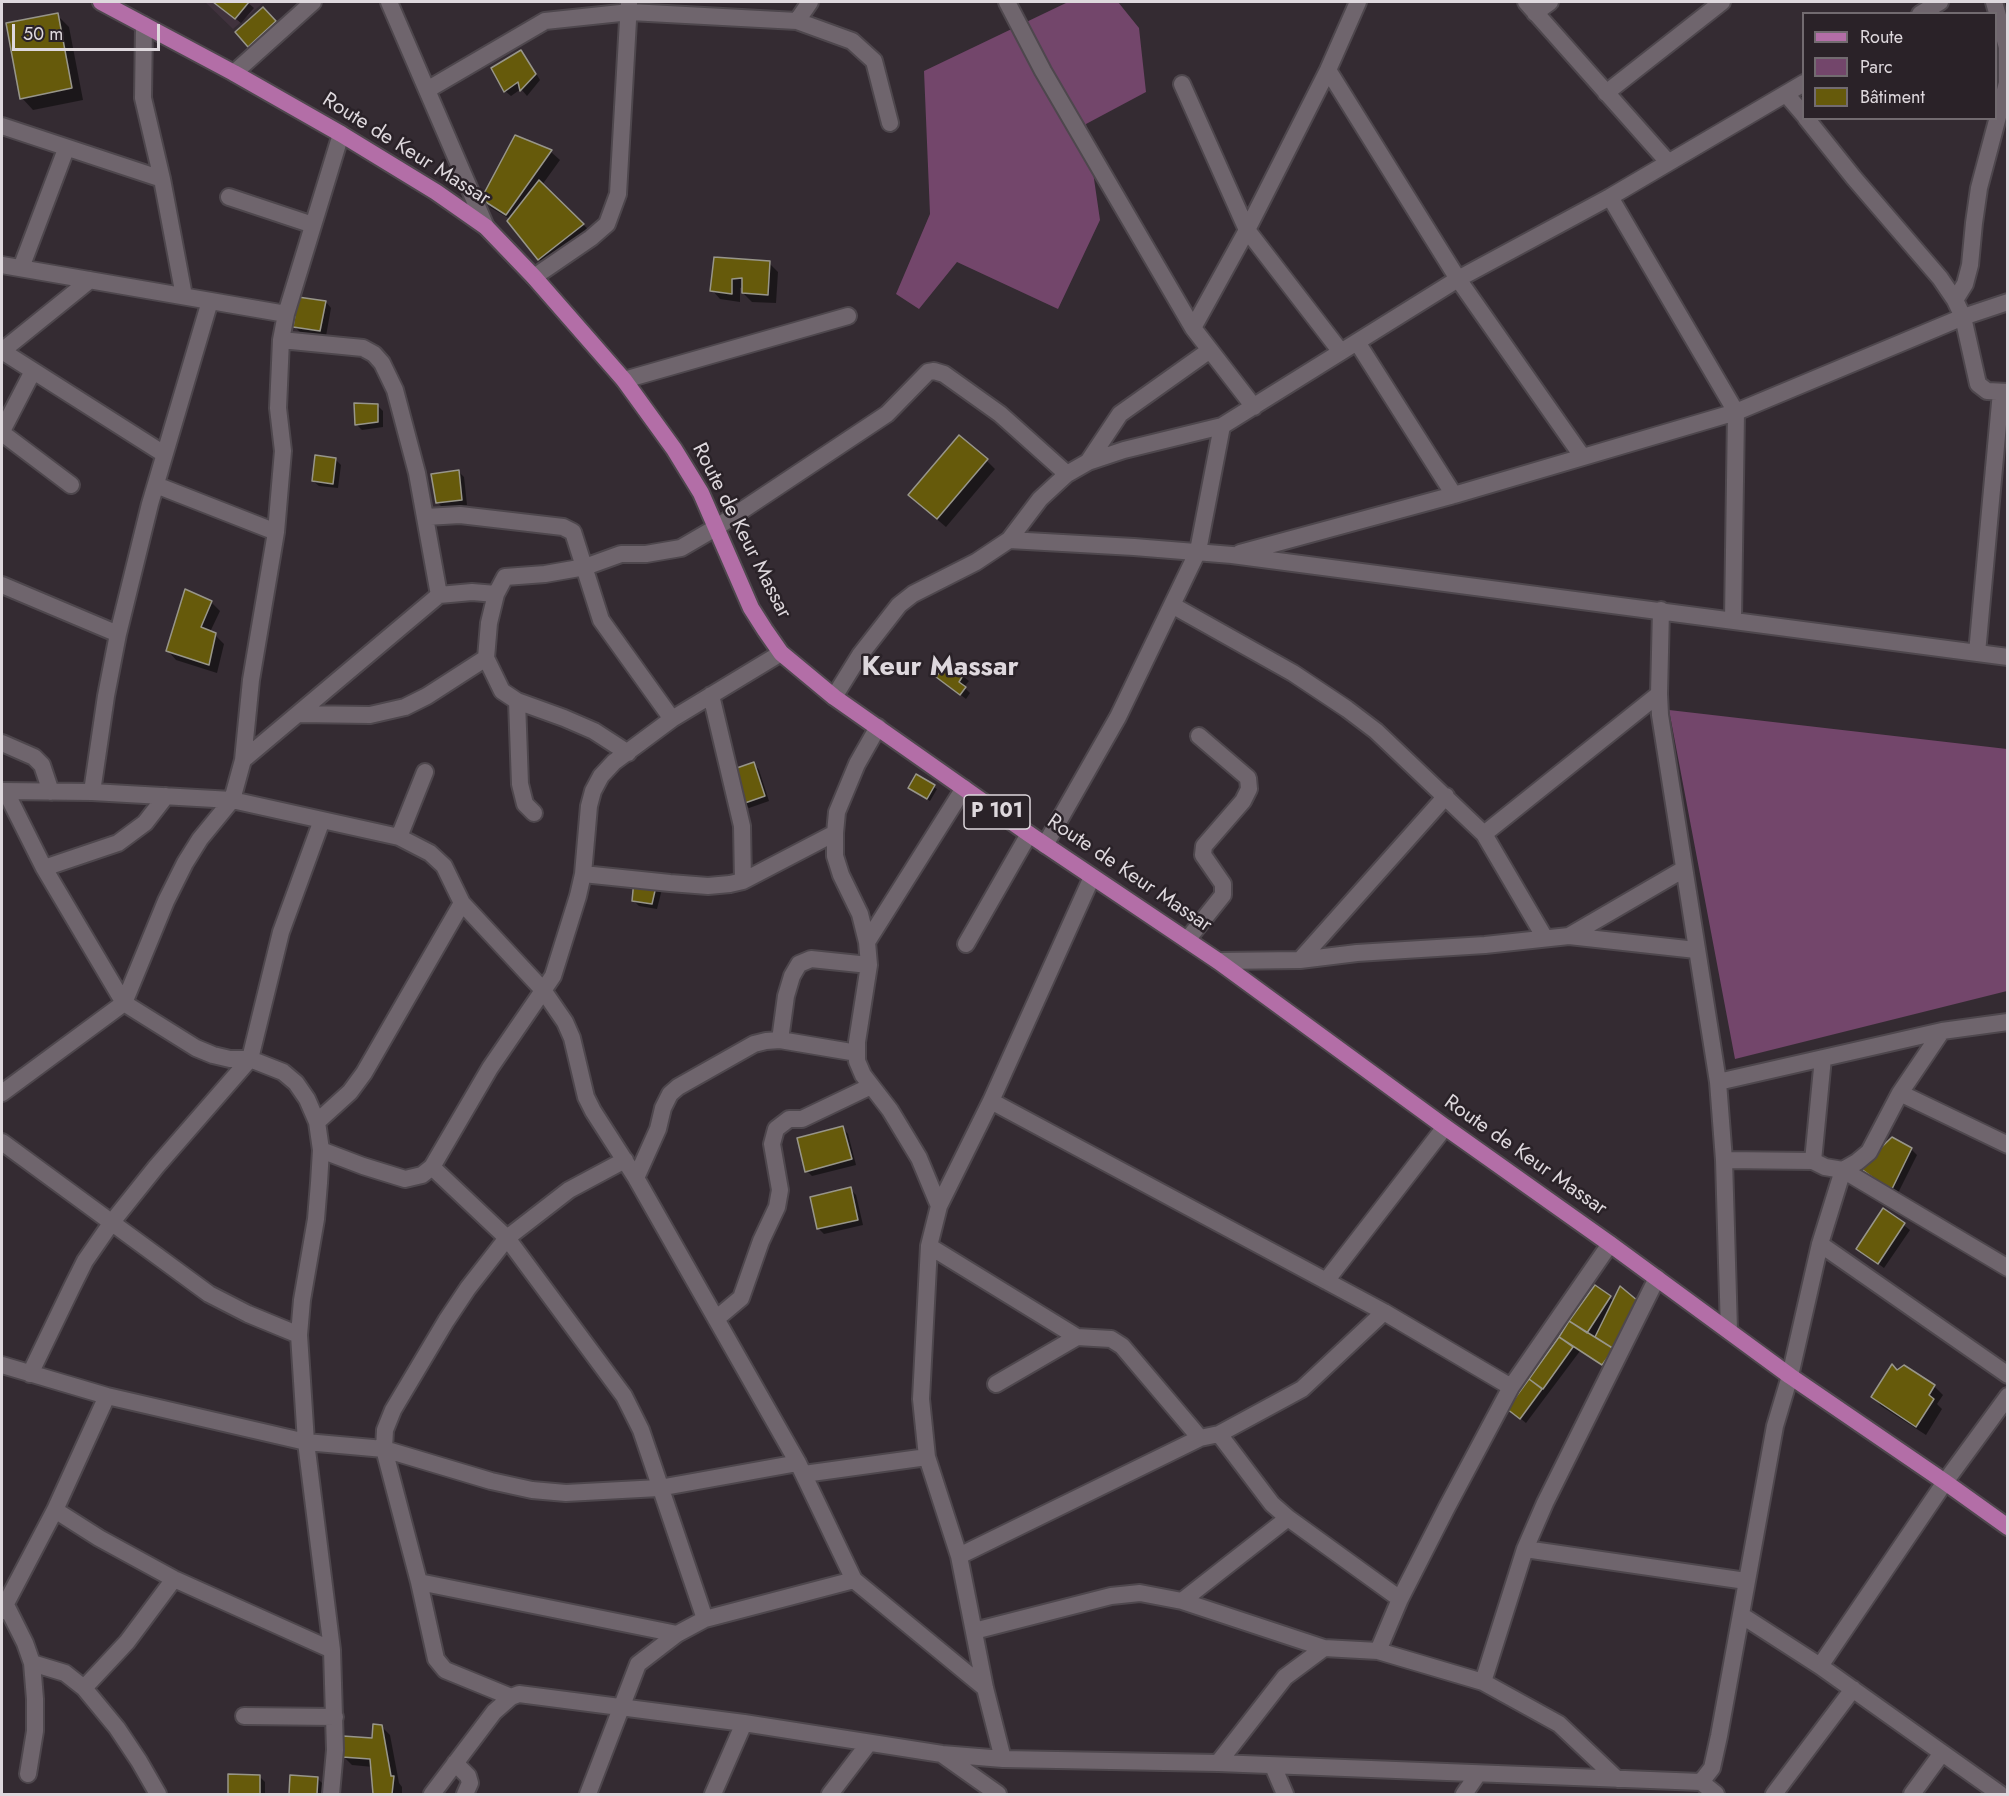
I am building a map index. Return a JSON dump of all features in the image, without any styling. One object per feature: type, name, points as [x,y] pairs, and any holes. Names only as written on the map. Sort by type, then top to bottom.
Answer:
[{"type":"main road","name":"Route de Keur Massar","points":[[100,2],[234,73],[341,134],[436,192],[486,227],[624,380],[674,449],[701,493],[751,608],[781,653],[834,697],[1029,834],[1218,961],[1790,1376],[2007,1527]]},
{"type":"street","points":[[234,73],[314,2]]},
{"type":"street","points":[[389,2],[486,227]]},
{"type":"street","points":[[797,21],[810,2]]},
{"type":"street","points":[[1007,2],[1043,71],[1193,328],[1254,407]]},
{"type":"street","points":[[1193,328],[1247,230],[1328,70],[1357,2]]},
{"type":"street","points":[[1550,2],[1531,7],[1668,162]]},
{"type":"street","points":[[1923,12],[1940,2]]},
{"type":"street","points":[[1606,93],[1712,4]]},
{"type":"street","points":[[428,90],[545,21],[630,7],[797,21],[852,42],[874,61],[890,123]]},
{"type":"street","points":[[534,278],[591,238],[607,224],[611,214],[618,194],[630,7]]},
{"type":"street","points":[[1955,300],[1965,284],[1970,265],[1979,188],[2007,83],[2007,47],[1997,12]]},
{"type":"street","points":[[144,24],[143,98],[162,179],[184,296]]},
{"type":"street","points":[[1328,70],[1458,279],[1582,456]]},
{"type":"street","points":[[1182,84],[1247,230],[1341,352]]},
{"type":"street","points":[[834,697],[860,656],[898,605],[913,594],[976,562],[1009,540],[1040,499],[1066,474],[1088,462],[1124,450],[1222,426],[1458,279],[1610,197],[1802,84]]},
{"type":"street","points":[[1786,94],[1802,114]]},
{"type":"street","points":[[1808,120],[1940,278],[1955,300],[1963,317],[1978,384],[1988,391],[2004,392],[1977,653]]},
{"type":"street","points":[[2,126],[162,179]]},
{"type":"street","points":[[4,1086],[124,1003],[161,912],[185,863],[200,839],[232,800],[243,760],[251,680],[276,532],[283,451],[278,408],[281,340],[285,314],[341,134]]},
{"type":"street","points":[[21,268],[66,149]]},
{"type":"street","points":[[229,197],[313,225]]},
{"type":"street","points":[[1610,197],[1736,412],[1733,620]]},
{"type":"street","points":[[2,265],[285,314]]},
{"type":"street","points":[[90,280],[2,351],[164,454]]},
{"type":"street","points":[[92,792],[118,634],[164,454],[210,301]]},
{"type":"street","points":[[1232,555],[1454,495],[1736,412],[1963,317],[2007,302]]},
{"type":"street","points":[[624,380],[848,316]]},
{"type":"street","points":[[281,340],[363,348],[374,354],[382,363],[395,390],[417,473],[439,595]]},
{"type":"street","points":[[1358,342],[1454,495]]},
{"type":"street","points":[[1088,462],[1120,414],[1210,350]]},
{"type":"street","points":[[33,371],[2,432],[71,485]]},
{"type":"street","points":[[628,753],[594,731],[517,701],[502,691],[486,658],[489,624],[496,594],[505,577],[545,574],[585,567],[621,555],[646,554],[681,548],[717,527],[887,414],[928,372],[944,374],[1000,414],[1066,474]]},
{"type":"street","points":[[1045,845],[1118,717],[1197,551],[1222,426]]},
{"type":"street","points":[[156,485],[276,532]]},
{"type":"street","points":[[426,517],[460,514],[563,526],[573,532],[601,620],[672,719]]},
{"type":"street","points":[[1009,540],[1232,555],[2007,657]]},
{"type":"street","points":[[2,585],[118,634]]},
{"type":"street","points":[[243,760],[439,595],[472,592],[496,594]]},
{"type":"street","points":[[1173,604],[1293,673],[1377,732],[1484,834],[1545,938]]},
{"type":"street","points":[[1661,610],[1660,715],[1718,1082],[1724,1160],[1730,1331]]},
{"type":"street","points":[[321,1150],[405,1179],[422,1175],[432,1167],[490,1068],[554,976],[583,874],[589,806],[593,791],[601,776],[614,762],[672,719],[781,653]]},
{"type":"street","points":[[298,714],[370,715],[405,707],[428,696],[486,658]]},
{"type":"street","points":[[1484,834],[1659,694]]},
{"type":"street","points":[[711,695],[742,826],[743,881]]},
{"type":"street","points":[[517,701],[520,784],[525,804],[534,813]]},
{"type":"street","points":[[878,727],[857,764],[837,812],[835,833],[835,856],[841,875],[860,914],[867,942],[869,965],[857,1042],[857,1061],[863,1075],[890,1110],[919,1158],[939,1206]]},
{"type":"street","points":[[1187,940],[1223,895],[1224,884],[1203,855],[1204,846],[1243,801],[1248,789],[1248,778],[1199,736]]},
{"type":"street","points":[[2,742],[34,757],[42,765],[51,792]]},
{"type":"street","points":[[399,837],[425,772]]},
{"type":"street","points":[[867,942],[964,788]]},
{"type":"street","points":[[331,1794],[335,1750],[332,1650],[306,1442],[299,1335],[302,1300],[316,1219],[321,1150],[317,1122],[307,1099],[296,1083],[283,1071],[249,1059],[222,1057],[196,1048],[124,1003],[44,868],[4,792],[92,792],[232,800],[399,837],[430,853],[444,866],[462,903],[543,990],[565,1022],[572,1038],[586,1096],[593,1111],[636,1178],[801,1468],[854,1580],[985,1688]]},
{"type":"street","points":[[44,868],[118,843],[145,823],[166,796]]},
{"type":"street","points":[[1300,960],[1446,796]]},
{"type":"street","points":[[30,1374],[81,1270],[112,1222],[249,1059],[281,932],[322,820]]},
{"type":"street","points":[[583,874],[708,886],[730,884],[743,881],[835,833]]},
{"type":"street","points":[[966,944],[1029,834]]},
{"type":"street","points":[[1569,936],[1684,869]]},
{"type":"street","points":[[1003,1759],[985,1688],[959,1556],[927,1457],[921,1399],[929,1246],[939,1206],[991,1101],[1092,877]]},
{"type":"street","points":[[317,1122],[350,1092],[364,1073],[462,903]]},
{"type":"street","points":[[1218,961],[1300,960],[1357,953],[1485,945],[1569,936],[1696,950]]},
{"type":"street","points":[[780,1040],[786,996],[792,976],[799,964],[811,959],[869,965]]},
{"type":"street","points":[[1718,1082],[1942,1031],[2007,1022]]},
{"type":"street","points":[[1701,1782],[1712,1768],[1725,1707],[1775,1426],[1790,1376],[1820,1244],[1843,1170],[1869,1152],[1900,1093],[1942,1031]]},
{"type":"street","points":[[636,1178],[658,1129],[663,1108],[670,1094],[678,1087],[754,1044],[780,1040],[857,1053]]},
{"type":"street","points":[[1813,1161],[1823,1058]]},
{"type":"street","points":[[716,1319],[741,1298],[761,1241],[777,1207],[780,1190],[772,1144],[776,1129],[789,1119],[802,1119],[871,1086]]},
{"type":"street","points":[[1900,1093],[2007,1145]]},
{"type":"street","points":[[991,1101],[1384,1312],[1511,1387]]},
{"type":"street","points":[[1326,1281],[1445,1127]]},
{"type":"street","points":[[3,1147],[112,1222],[208,1294],[248,1314],[299,1335]]},
{"type":"street","points":[[511,1697],[445,1670],[435,1659],[419,1582],[384,1449],[385,1430],[393,1410],[451,1313],[507,1238],[569,1190],[625,1160]]},
{"type":"street","points":[[1724,1160],[1813,1161],[1825,1167],[1843,1170],[2007,1268]]},
{"type":"street","points":[[432,1167],[507,1238],[624,1396],[641,1430],[705,1619]]},
{"type":"street","points":[[1378,1651],[1400,1599],[1511,1387],[1610,1244]]},
{"type":"street","points":[[1820,1244],[2007,1375]]},
{"type":"street","points":[[929,1246],[1077,1337],[1111,1339],[1122,1346],[1200,1438]]},
{"type":"street","points":[[1483,1682],[1525,1549],[1584,1422],[1657,1278]]},
{"type":"street","points":[[959,1556],[1200,1438],[1220,1434],[1302,1389],[1384,1312]]},
{"type":"street","points":[[996,1384],[1077,1337]]},
{"type":"street","points":[[2,1365],[106,1396],[306,1442],[384,1449],[491,1482],[532,1490],[566,1493],[659,1488],[801,1468],[927,1457]]},
{"type":"street","points":[[28,1774],[35,1731],[32,1663],[25,1643],[3,1606],[55,1510],[106,1396]]},
{"type":"street","points":[[1820,1666],[1945,1482],[2007,1396]]},
{"type":"street","points":[[1220,1434],[1272,1504],[1400,1599]]},
{"type":"street","points":[[55,1510],[99,1538],[174,1579],[332,1650]]},
{"type":"street","points":[[1182,1601],[1288,1518]]},
{"type":"street","points":[[1525,1549],[1746,1581]]},
{"type":"street","points":[[84,1688],[127,1642],[174,1579]]},
{"type":"street","points":[[588,1794],[638,1664],[677,1634],[705,1619],[854,1580]]},
{"type":"street","points":[[419,1582],[677,1634]]},
{"type":"street","points":[[974,1631],[1111,1596],[1140,1593],[1182,1601],[1324,1648],[1378,1651],[1483,1682],[1559,1724],[1617,1779]]},
{"type":"street","points":[[1741,1615],[1820,1666],[2000,1794]]},
{"type":"street","points":[[1218,1763],[1285,1677],[1324,1648]]},
{"type":"street","points":[[32,1663],[64,1673],[84,1688],[117,1728],[158,1794]]},
{"type":"street","points":[[1774,1794],[1853,1689]]},
{"type":"street","points":[[432,1794],[494,1712],[511,1697],[519,1694],[744,1723],[942,1754],[1003,1759],[1218,1763],[1701,1782],[1716,1794]]},
{"type":"street","points":[[244,1716],[335,1717]]},
{"type":"street","points":[[713,1794],[744,1723]]},
{"type":"street","points":[[830,1794],[869,1743]]},
{"type":"street","points":[[1912,1794],[1942,1753]]},
{"type":"street","points":[[942,1754],[998,1794]]},
{"type":"street","points":[[456,1763],[471,1783],[465,1794]]},
{"type":"street","points":[[1273,1766],[1285,1794]]},
{"type":"street","points":[[1464,1794],[1478,1774]]},
{"type":"street","points":[[1628,1794],[1638,1780]]},
{"type":"shaded area","points":[[205,2],[264,2],[233,29]]},
{"type":"green space","points":[[1068,2],[1118,2],[1139,28],[1146,92],[1086,124],[1100,220],[1058,309],[957,262],[919,309],[896,294],[930,214],[924,71]]},
{"type":"green space","points":[[1669,710],[2007,749],[2007,991],[1735,1059]]},
{"type":"building","points":[[213,2],[249,2],[235,19]]},
{"type":"building","points":[[263,7],[276,21],[248,47],[235,32]]},
{"type":"building","points":[[58,13],[72,88],[20,99],[6,23]]},
{"type":"building","points":[[521,50],[536,74],[520,91],[518,82],[504,92],[491,68]]},
{"type":"building","points":[[515,135],[552,150],[506,215],[481,199]]},
{"type":"building","points":[[539,180],[584,224],[538,260],[507,221]]},
{"type":"building","points":[[714,257],[770,261],[768,295],[742,293],[742,278],[732,279],[732,294],[710,291]]},
{"type":"building","points":[[298,297],[326,301],[320,331],[293,327]]},
{"type":"building","points":[[354,403],[378,404],[378,422],[355,425]]},
{"type":"building","points":[[959,435],[988,459],[937,519],[908,495]]},
{"type":"building","points":[[315,455],[336,458],[333,484],[312,481]]},
{"type":"building","points":[[459,470],[462,500],[436,503],[431,474]]},
{"type":"building","points":[[185,589],[212,601],[201,627],[216,633],[209,665],[166,651]]},
{"type":"building","points":[[947,662],[964,674],[959,682],[966,687],[960,695],[936,677]]},
{"type":"building","points":[[754,762],[765,796],[742,804],[731,770]]},
{"type":"building","points":[[916,774],[935,785],[927,799],[908,788]]},
{"type":"building","points":[[634,880],[657,882],[652,904],[632,901]]},
{"type":"building","points":[[843,1126],[852,1159],[805,1172],[797,1138]]},
{"type":"building","points":[[1892,1137],[1912,1148],[1891,1191],[1860,1168]]},
{"type":"building","points":[[851,1187],[858,1220],[817,1229],[810,1197]]},
{"type":"building","points":[[1883,1208],[1905,1223],[1878,1264],[1856,1249]]},
{"type":"building","points":[[1595,1285],[1611,1296],[1587,1333],[1569,1321]]},
{"type":"building","points":[[1620,1286],[1638,1301],[1614,1349],[1595,1337]]},
{"type":"building","points":[[1569,1321],[1614,1349],[1602,1365],[1559,1337]]},
{"type":"building","points":[[1559,1337],[1573,1347],[1543,1389],[1529,1379]]},
{"type":"building","points":[[1892,1364],[1897,1370],[1904,1365],[1935,1385],[1929,1395],[1934,1399],[1916,1427],[1871,1397]]},
{"type":"building","points":[[1529,1379],[1542,1389],[1520,1419],[1507,1409]]},
{"type":"building","points":[[373,1724],[382,1725],[391,1776],[394,1776],[392,1794],[373,1794],[370,1759],[342,1757],[343,1736],[372,1738]]},
{"type":"building","points":[[228,1774],[260,1775],[260,1794],[228,1794]]},
{"type":"building","points":[[290,1775],[318,1777],[317,1794],[289,1794]]},
{"type":"district","name":"Keur Massar","points":[[940,668]]}]
